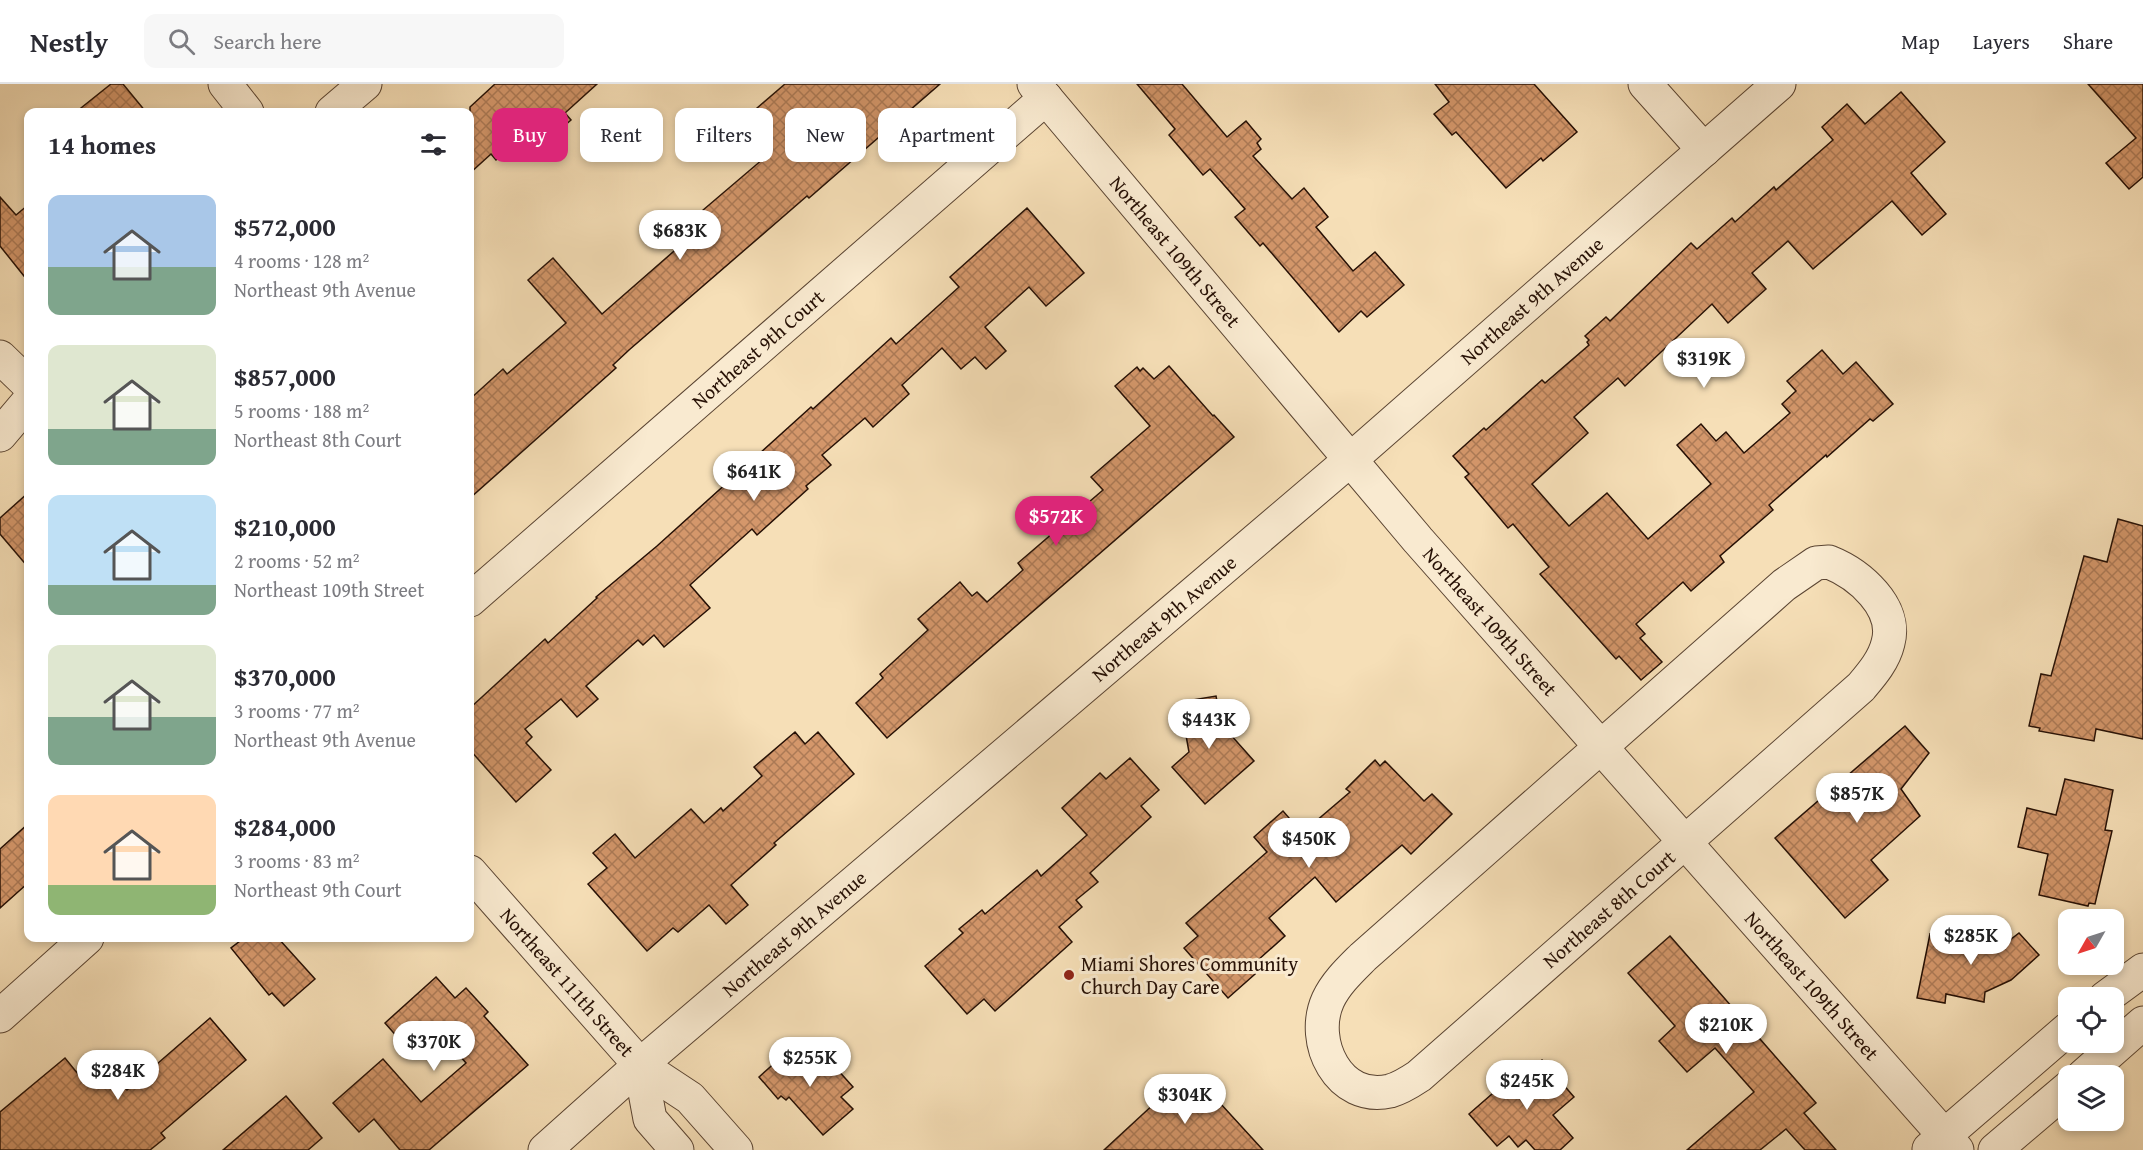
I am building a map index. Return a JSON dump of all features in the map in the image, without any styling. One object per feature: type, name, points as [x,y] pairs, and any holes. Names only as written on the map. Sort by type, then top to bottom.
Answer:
[{"type":"street","points":[[225,84],[244,108]]},
{"type":"street","points":[[337,108],[365,84]]},
{"type":"street","points":[[1645,84],[1704,150]]},
{"type":"street","name":"Northeast 9th Avenue","points":[[545,1150],[640,1065],[1350,460],[1779,84]]},
{"type":"street","name":"Northeast 109th Street","points":[[1040,91],[1350,460],[1686,843],[1943,1145]]},
{"type":"street","name":"Northeast 9th Court","points":[[474,596],[1040,91]]},
{"type":"street","points":[[0,357],[24,380]]},
{"type":"street","points":[[0,397],[24,394]]},
{"type":"street","points":[[0,435],[24,407]]},
{"type":"street","name":"Northeast 8th Court","points":[[1829,562],[1842,567],[1871,592],[1885,610],[1889,626],[1889,641],[1885,654],[1874,672],[1848,700],[1419,1076],[1405,1086],[1388,1091],[1370,1091],[1341,1077],[1331,1065],[1322,1034],[1323,1018],[1328,1002],[1346,974],[1601,747],[1784,585],[1816,563],[1829,562]]},
{"type":"street","name":"Northeast 111th Street","points":[[474,877],[640,1065],[690,1098],[736,1150]]},
{"type":"street","points":[[0,1016],[83,942]]},
{"type":"street","points":[[2120,987],[2143,970]]},
{"type":"street","points":[[2097,1065],[2138,1033]]},
{"type":"street","points":[[1943,1145],[2058,1038]]},
{"type":"street","name":"Northeast 111th Street","points":[[640,1065],[650,1119],[677,1150]]},
{"type":"street","points":[[1995,1150],[2058,1096]]},
{"type":"building","points":[[111,84],[123,84],[143,108],[81,108]]},
{"type":"building","points":[[495,84],[597,84],[568,110],[568,108],[492,108],[492,155],[474,169],[474,108],[470,108]]},
{"type":"building","points":[[785,84],[940,84],[912,108],[878,108],[878,138],[866,148],[866,108],[785,108],[785,162],[850,162],[809,198],[807,196],[629,350],[613,365],[616,368],[474,494],[474,395],[503,369],[507,374],[566,323],[528,280],[553,258],[602,314],[697,231],[689,222],[759,162],[773,162],[773,108],[757,108]]},
{"type":"building","points":[[1137,84],[1182,84],[1227,137],[1246,121],[1261,139],[1257,143],[1261,149],[1253,156],[1292,199],[1304,188],[1328,217],[1316,227],[1353,271],[1375,252],[1404,285],[1367,317],[1361,311],[1339,332],[1263,243],[1260,246],[1235,217],[1245,209],[1210,169],[1203,175],[1169,135],[1175,129]]},
{"type":"building","points":[[1435,84],[1534,84],[1577,132],[1543,161],[1541,158],[1506,188],[1456,132],[1452,135],[1434,114],[1449,102]]},
{"type":"building","points":[[2088,84],[2143,84],[2143,177],[2129,189],[2106,163],[2136,138]]},
{"type":"building","points":[[1901,92],[1945,142],[1911,173],[1946,214],[1922,235],[1892,201],[1813,269],[1788,241],[1752,273],[1766,289],[1728,323],[1712,304],[1625,386],[1618,378],[1574,417],[1588,433],[1532,484],[1569,526],[1607,493],[1648,539],[1711,484],[1677,445],[1701,424],[1716,441],[1726,432],[1744,453],[1790,413],[1782,404],[1796,391],[1787,381],[1822,350],[1843,374],[1856,362],[1893,404],[1873,421],[1870,419],[1769,505],[1773,510],[1720,556],[1724,562],[1691,591],[1683,582],[1636,624],[1645,634],[1640,638],[1662,662],[1641,680],[1619,656],[1616,659],[1540,574],[1549,567],[1513,524],[1508,528],[1465,477],[1469,474],[1453,456],[1542,380],[1545,383],[1589,345],[1587,342],[1589,340],[1585,336],[1606,317],[1610,321],[1691,243],[1697,249],[1732,218],[1735,222],[1774,187],[1776,190],[1833,140],[1822,127],[1847,104],[1865,124]]},
{"type":"building","points":[[0,197],[16,215],[24,208],[24,276],[0,246]]},
{"type":"building","points":[[1027,208],[1084,273],[1046,306],[1029,287],[985,327],[1006,351],[986,369],[975,357],[961,369],[942,348],[902,385],[909,394],[873,427],[865,418],[822,455],[831,465],[806,486],[808,489],[757,535],[752,529],[690,585],[710,608],[664,647],[654,635],[643,645],[638,640],[586,686],[598,699],[577,717],[561,699],[525,729],[532,737],[526,743],[551,770],[516,802],[474,755],[474,704],[545,639],[548,643],[596,597],[657,546],[891,338],[896,344],[959,287],[950,277]]},
{"type":"building","points":[[1169,366],[1234,437],[887,738],[856,703],[883,678],[880,674],[928,630],[918,619],[960,582],[972,596],[977,592],[987,602],[1023,570],[1018,563],[1103,490],[1091,477],[1150,426],[1115,386],[1137,367],[1140,371],[1143,368],[1154,379]]},
{"type":"building","points":[[24,497],[24,562],[0,534],[0,518]]},
{"type":"building","points":[[2118,519],[2143,526],[2143,739],[2096,729],[2094,741],[2039,731],[2040,728],[2029,726],[2041,674],[2051,676],[2084,556],[2107,562]]},
{"type":"building","points":[[1216,696],[1221,724],[1254,761],[1205,804],[1172,767],[1189,752],[1180,702]]},
{"type":"building","points":[[1905,726],[1929,753],[1901,789],[1920,816],[1871,860],[1888,880],[1845,918],[1775,838]]},
{"type":"building","points":[[795,732],[805,744],[818,732],[854,774],[774,843],[776,845],[731,885],[748,905],[726,924],[709,905],[678,932],[673,928],[647,951],[588,884],[607,868],[593,853],[615,834],[635,858],[691,809],[704,823],[721,808],[723,811],[762,776],[754,767]]},
{"type":"building","points":[[1130,758],[1159,790],[1141,806],[1151,817],[1090,873],[1098,882],[1076,900],[1082,907],[1059,927],[1072,942],[995,1011],[984,999],[967,1014],[925,966],[963,933],[959,929],[982,910],[985,914],[1037,870],[1041,876],[1087,835],[1062,808],[1100,773],[1106,779]]},
{"type":"building","points":[[1375,760],[1380,766],[1385,761],[1424,801],[1432,794],[1452,814],[1411,854],[1402,845],[1336,902],[1315,877],[1269,918],[1285,936],[1257,961],[1263,967],[1228,998],[1184,948],[1198,936],[1186,923],[1267,852],[1254,837],[1283,811],[1302,833],[1350,792],[1346,789]]},
{"type":"building","points":[[2065,779],[2113,790],[2105,830],[2112,831],[2095,904],[2089,903],[2088,906],[2039,895],[2048,854],[2018,847],[2027,808],[2056,815]]},
{"type":"building","points":[[24,828],[24,887],[0,908],[0,849]]},
{"type":"building","points":[[1950,932],[2006,943],[2019,933],[2039,955],[2011,980],[1985,992],[1984,1002],[1946,994],[1945,1003],[1917,998],[1930,934],[1949,938]]},
{"type":"building","points":[[1670,936],[1816,1103],[1804,1113],[1836,1150],[1805,1150],[1786,1129],[1760,1150],[1687,1150],[1754,1092],[1715,1048],[1687,1072],[1659,1041],[1675,1026],[1628,973]]},
{"type":"building","points":[[239,942],[282,942],[315,979],[284,1006],[272,993],[269,995],[231,948]]},
{"type":"building","points":[[436,977],[455,998],[466,988],[488,1012],[484,1016],[528,1065],[429,1150],[400,1150],[374,1119],[359,1132],[333,1103],[383,1059],[421,1102],[466,1063],[433,1025],[407,1048],[385,1023]]},
{"type":"building","points":[[210,1018],[246,1060],[161,1133],[165,1138],[150,1150],[0,1150],[0,1112],[65,1058],[87,1085],[109,1068],[127,1090]]},
{"type":"building","points":[[796,1044],[817,1069],[828,1059],[853,1087],[841,1097],[853,1109],[823,1135],[789,1097],[786,1100],[781,1096],[778,1099],[759,1077]]},
{"type":"building","points":[[1542,1060],[1574,1097],[1553,1115],[1573,1138],[1560,1150],[1535,1150],[1526,1140],[1518,1147],[1509,1136],[1497,1146],[1469,1114],[1500,1087],[1505,1092]]},
{"type":"building","points":[[1182,1078],[1201,1098],[1209,1091],[1263,1150],[1104,1150]]},
{"type":"building","points":[[286,1096],[322,1138],[308,1150],[223,1150]]},
{"type":"place","name":"Miami Shores Community Church Day Care","points":[[1069,975]]}]
